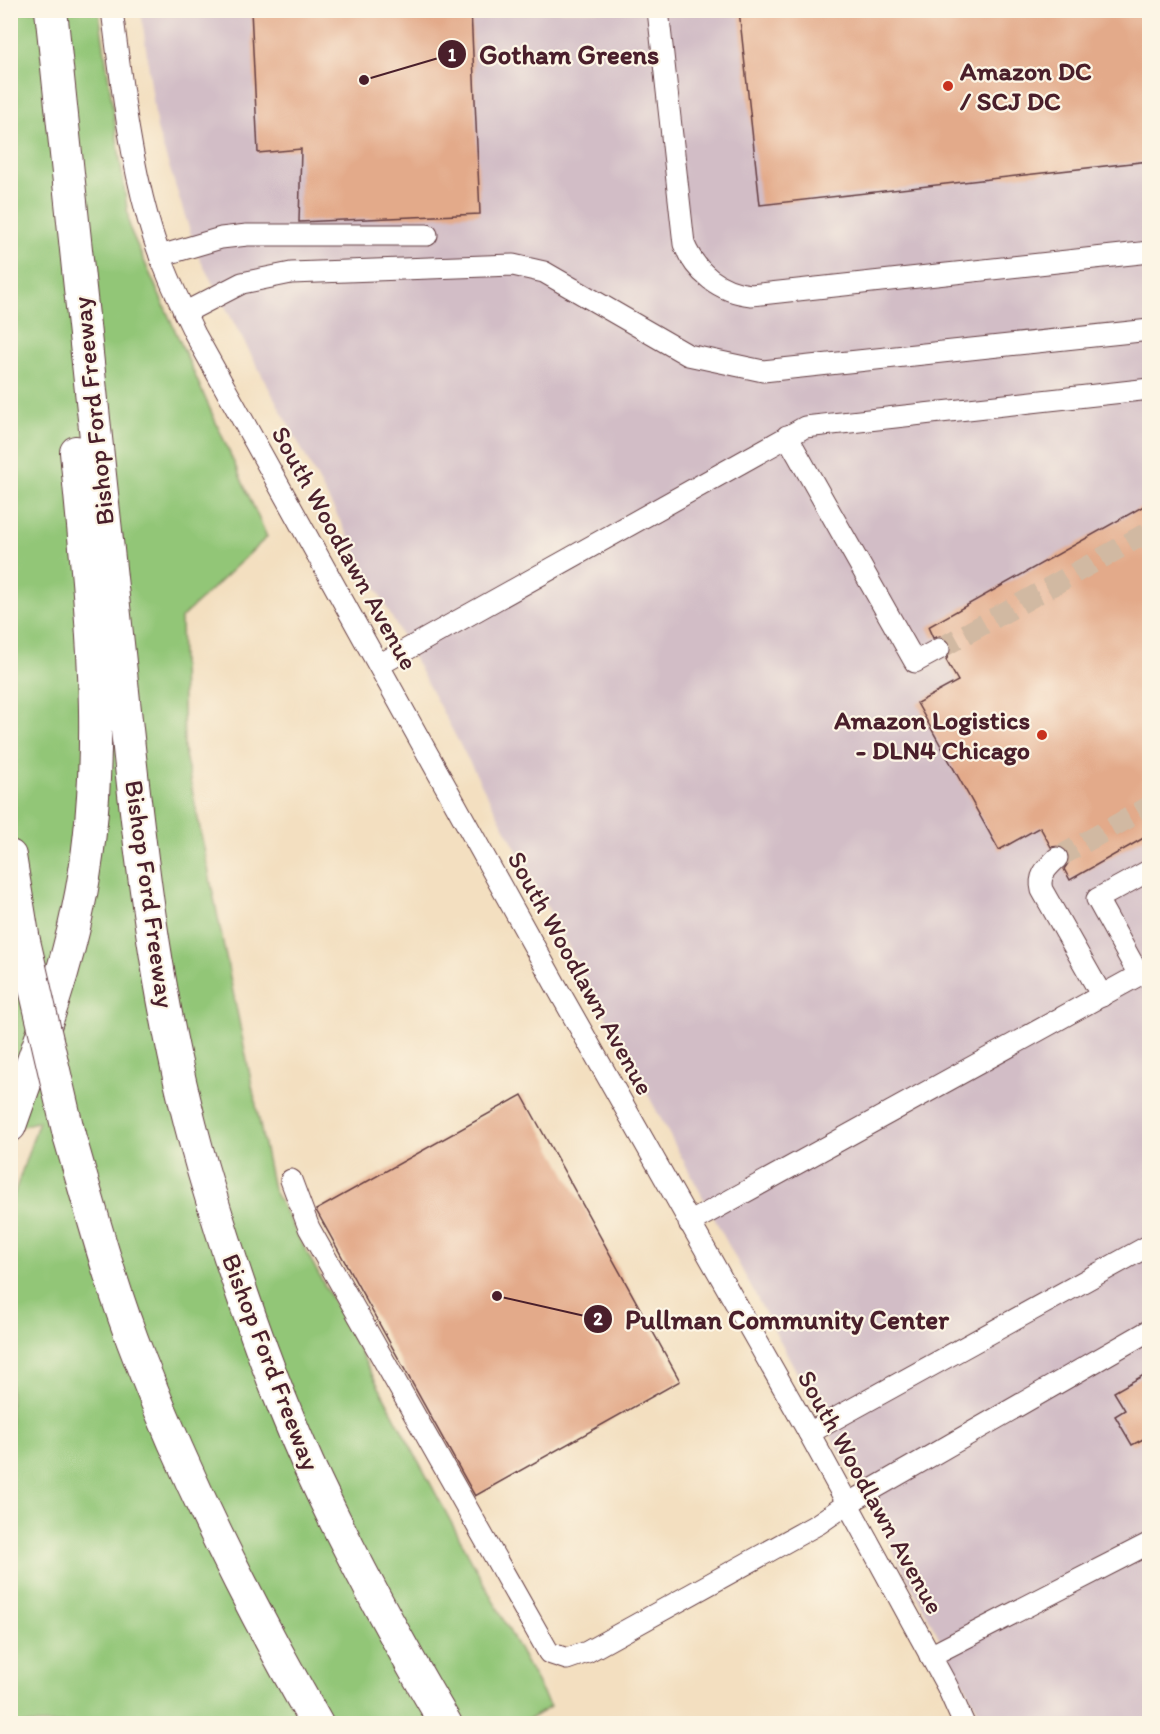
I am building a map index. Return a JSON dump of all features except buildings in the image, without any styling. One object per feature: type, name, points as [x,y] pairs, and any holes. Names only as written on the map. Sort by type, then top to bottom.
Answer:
[{"type":"highway","points":[[10,1126],[56,993],[78,909],[91,818],[96,751],[87,565],[35,10]]},
{"type":"highway","name":"Bishop Ford Freeway","points":[[51,10],[132,780],[151,936],[179,1075],[210,1195],[265,1358],[307,1461],[402,1650],[446,1724]]},
{"type":"highway","points":[[10,856],[24,941],[69,1135],[100,1241],[139,1359],[194,1489],[270,1642],[317,1724]]},
{"type":"street","name":"South Woodlawn Avenue","points":[[112,10],[131,142],[143,202],[159,251],[184,313],[689,1223],[809,1433],[930,1656],[964,1724]]},
{"type":"street","points":[[658,10],[684,244],[690,260],[700,272],[737,294],[751,295],[1149,252]]},
{"type":"street","points":[[159,251],[247,234],[427,235]]},
{"type":"street","points":[[184,313],[242,283],[291,273],[513,265],[544,272],[688,355],[763,371],[1149,330]]},
{"type":"street","points":[[380,665],[805,427],[1149,389]]},
{"type":"street","points":[[787,436],[915,662],[939,648]]},
{"type":"street","points":[[1057,858],[1044,871],[1040,881],[1041,890],[1102,996]]},
{"type":"street","points":[[689,1223],[1139,975],[1097,899],[1149,870]]},
{"type":"street","points":[[291,1180],[309,1227],[549,1653],[567,1659],[587,1652],[818,1524],[847,1504],[1149,1330]]},
{"type":"street","points":[[809,1433],[1149,1245]]},
{"type":"street","points":[[930,1656],[1149,1543]]},
{"type":"shaded area","points":[[141,11],[1149,11],[1149,1723],[985,1723],[198,256],[157,129]]},
{"type":"green space","points":[[11,11],[99,11],[130,229],[267,537],[181,618],[184,750],[273,1189],[550,1707],[521,1724],[11,1724],[10,1206],[39,1121],[11,1130]]},
{"type":"tunnel","points":[[939,649],[1150,531]]},
{"type":"tunnel","points":[[1057,858],[1150,806]]},
{"type":"place","name":"Gotham Greens","points":[[364,80]]},
{"type":"place","name":"Amazon DC / SCJ DC","points":[[948,86]]},
{"type":"place","name":"Amazon Logistics - DLN4 Chicago","points":[[1042,735]]},
{"type":"place","name":"Pullman Community Center","points":[[497,1296]]}]
